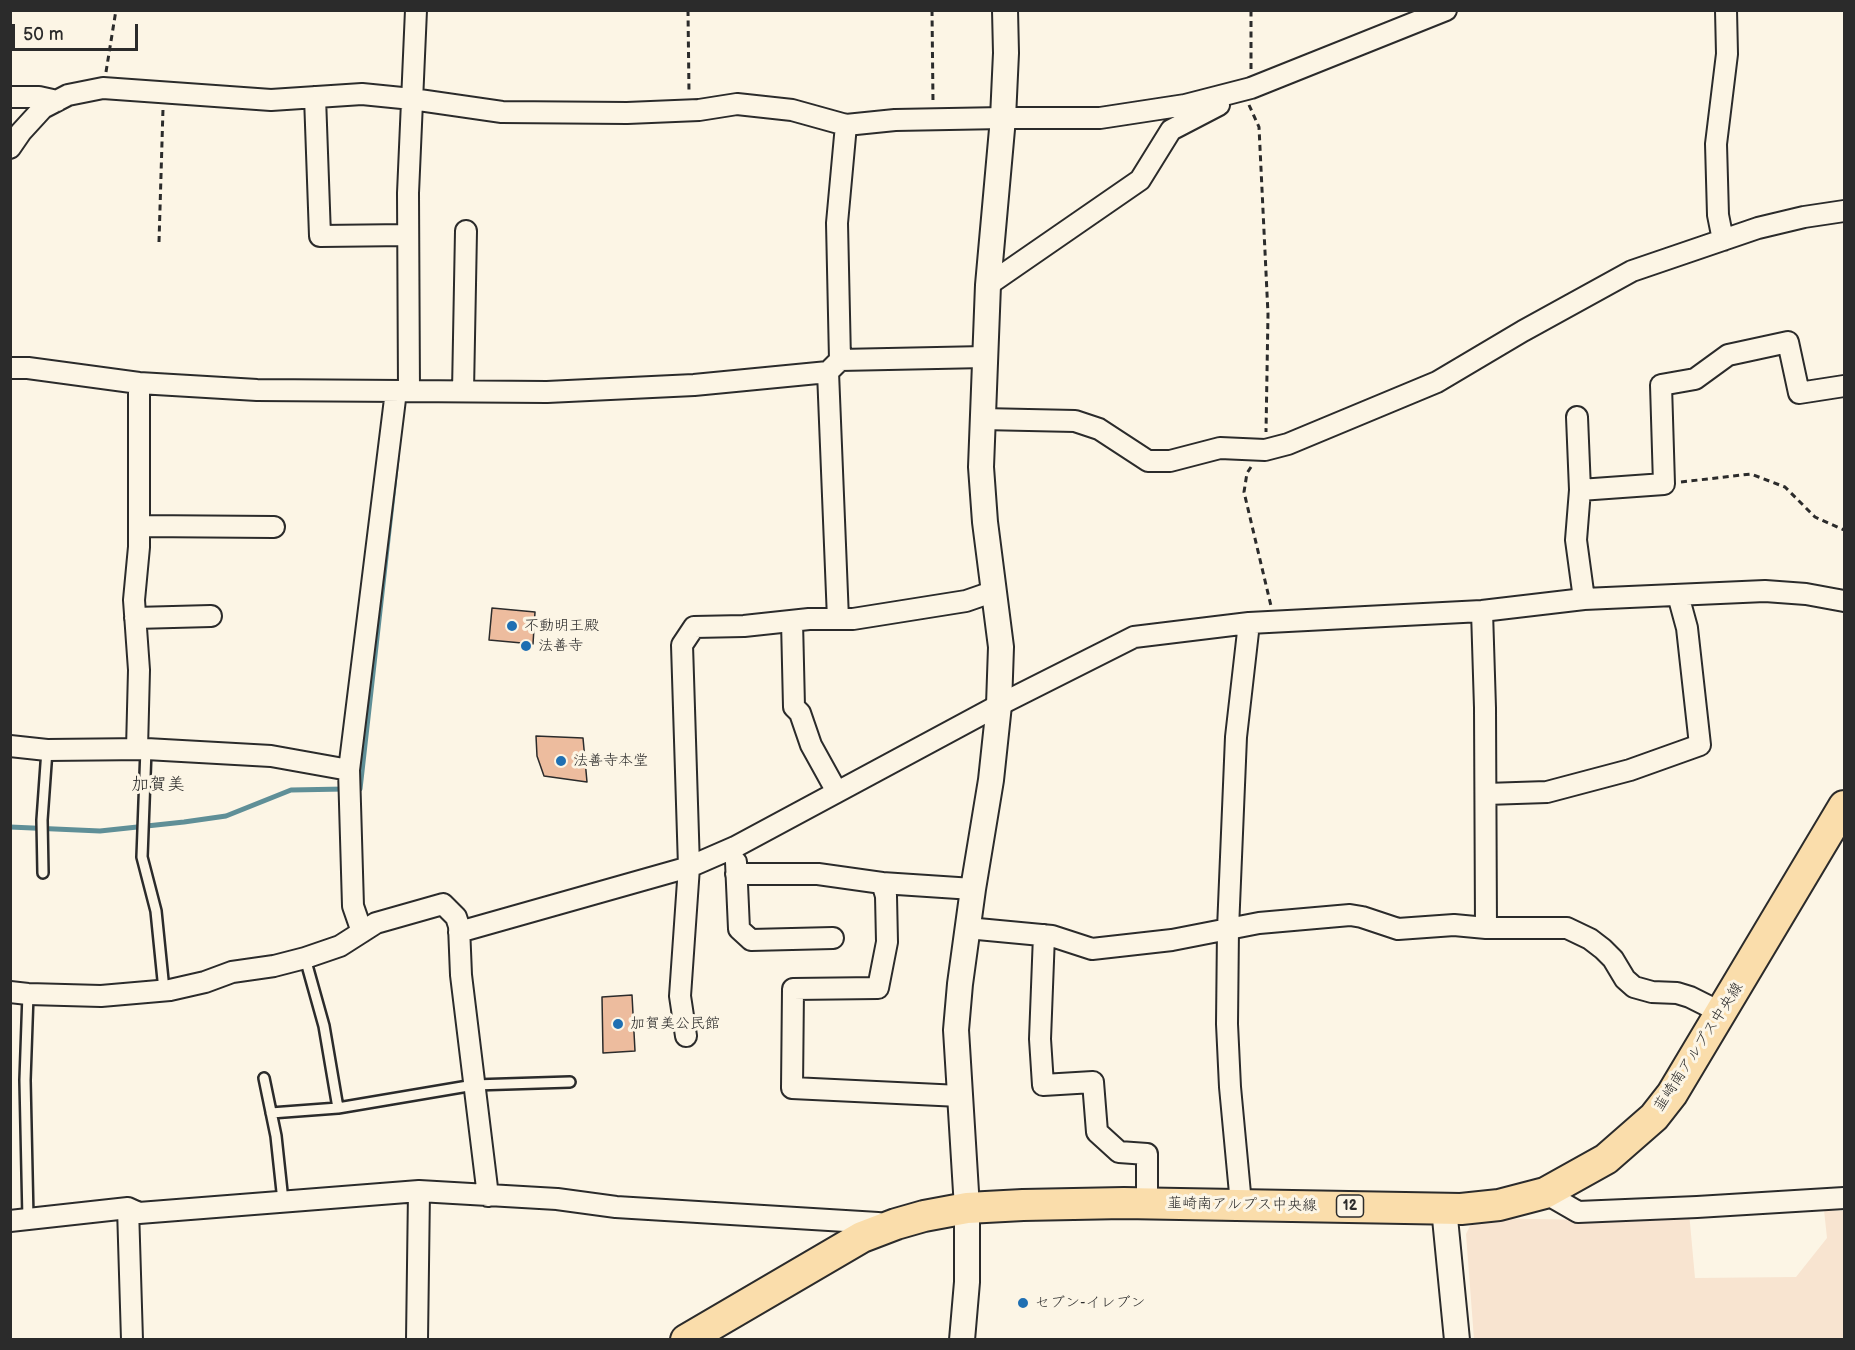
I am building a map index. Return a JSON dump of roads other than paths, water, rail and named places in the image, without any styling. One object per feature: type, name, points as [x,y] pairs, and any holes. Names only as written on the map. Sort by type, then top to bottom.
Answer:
[{"type":"main road","name":"韮崎南アルプス中央線","points":[[686,1340],[862,1237],[924,1216],[967,1208],[1147,1203],[1461,1209],[1499,1205],[1545,1193],[1606,1159],[1654,1117],[1672,1094],[1845,806]]},
{"type":"street","points":[[362,933],[353,906],[350,782],[402,391],[416,10]]},
{"type":"street","points":[[962,1340],[967,1282],[967,1208],[957,1030],[973,889],[991,780],[999,705],[1001,647],[981,467],[988,285],[1003,118],[1005,10]]},
{"type":"street","points":[[988,285],[1140,180],[1171,130],[1251,88],[1446,10]]},
{"type":"street","points":[[1723,240],[1718,215],[1716,144],[1727,54],[1726,10]]},
{"type":"street","points":[[10,147],[43,108],[68,95],[103,88],[271,100],[362,94],[502,112],[627,113],[689,110],[737,104],[792,110],[846,125],[895,120],[1100,118],[1185,105],[1251,88]]},
{"type":"street","points":[[10,97],[39,97],[57,101]]},
{"type":"street","points":[[315,97],[320,236],[408,235]]},
{"type":"street","points":[[838,619],[834,366],[837,223],[846,125]]},
{"type":"street","points":[[982,419],[1074,421],[1099,429],[1148,460],[1170,461],[1220,448],[1265,450],[1288,444],[1437,382],[1632,271],[1758,228],[1804,217],[1845,211]]},
{"type":"street","points":[[463,391],[466,231]]},
{"type":"street","points":[[1580,490],[1664,484],[1661,385],[1695,379],[1728,355],[1788,342],[1799,393],[1845,386]]},
{"type":"street","points":[[10,368],[28,368],[139,383],[257,390],[546,392],[694,385],[834,366],[985,357]]},
{"type":"street","points":[[139,383],[139,526],[134,600],[140,670],[142,749]]},
{"type":"street","points":[[1577,417],[1580,490],[1576,540],[1584,599]]},
{"type":"street","points":[[139,526],[274,527]]},
{"type":"street","points":[[686,1036],[680,996],[688,867],[682,645],[694,627],[853,619],[966,602],[995,591]]},
{"type":"street","points":[[459,932],[688,867],[735,847],[999,705],[1134,637],[1249,622],[1482,611],[1584,599],[1785,592],[1845,601]]},
{"type":"street","points":[[1486,794],[1547,792],[1630,770],[1700,745],[1687,628],[1678,595]]},
{"type":"street","points":[[1482,611],[1486,928]]},
{"type":"street","points":[[135,618],[211,616]]},
{"type":"street","points":[[792,621],[794,707],[800,713],[811,745],[837,792]]},
{"type":"street","points":[[1241,1204],[1230,1087],[1227,1024],[1228,929],[1236,737],[1249,622]]},
{"type":"street","points":[[10,746],[47,750],[142,749],[271,756],[350,782]]},
{"type":"street","points":[[735,847],[739,929],[751,940],[833,938]]},
{"type":"street","points":[[736,874],[818,874],[882,883],[973,889]]},
{"type":"street","points":[[882,883],[886,896],[887,942],[878,988],[792,989],[792,1088],[960,1096]]},
{"type":"street","points":[[19,993],[101,996],[164,990],[205,982],[232,972],[274,966],[305,958],[340,946],[376,923],[443,904],[456,917],[459,926],[461,975],[489,1196]]},
{"type":"street","points":[[968,928],[1052,936],[1092,949],[1172,940],[1259,923],[1350,915],[1362,916],[1398,929],[1454,926],[1566,928],[1590,939],[1603,949],[1613,959],[1625,979],[1634,987],[1652,992],[1677,993],[1722,1013]]},
{"type":"street","points":[[1044,935],[1040,1039],[1043,1085],[1093,1082],[1097,1132],[1119,1152],[1147,1154],[1147,1203]]},
{"type":"street","points":[[19,1220],[128,1208],[140,1213],[419,1191],[557,1199],[616,1207],[878,1223],[887,1227]]},
{"type":"street","points":[[417,1340],[419,1191]]},
{"type":"street","points":[[1545,1193],[1578,1212],[1845,1198]]},
{"type":"street","points":[[128,1208],[132,1340]]},
{"type":"street","points":[[1444,1208],[1456,1340]]},
{"type":"lane","points":[[142,749],[142,857],[156,911],[164,990]]},
{"type":"lane","points":[[43,873],[42,820],[47,750]]},
{"type":"lane","points":[[305,958],[324,1026],[338,1108]]},
{"type":"lane","points":[[19,993],[25,1080],[19,1220]]},
{"type":"lane","points":[[264,1078],[276,1136],[283,1201]]},
{"type":"lane","points":[[271,1113],[338,1108],[474,1085],[570,1082]]},
{"type":"waterway","points":[[354,789],[360,789],[397,459]]},
{"type":"waterway","points":[[10,827],[100,831],[184,822],[226,816],[291,790],[345,789]]},
{"type":"place","name":"不動明王殿","points":[[512,626]]},
{"type":"place","name":"法善寺","points":[[526,646]]},
{"type":"place","name":"法善寺本堂","points":[[561,761]]},
{"type":"place","name":"加賀美公民館","points":[[618,1024]]},
{"type":"place","name":"セブン-イレブン","points":[[1023,1303]]},
{"type":"district","name":"加賀美","points":[[158,785]]}]
